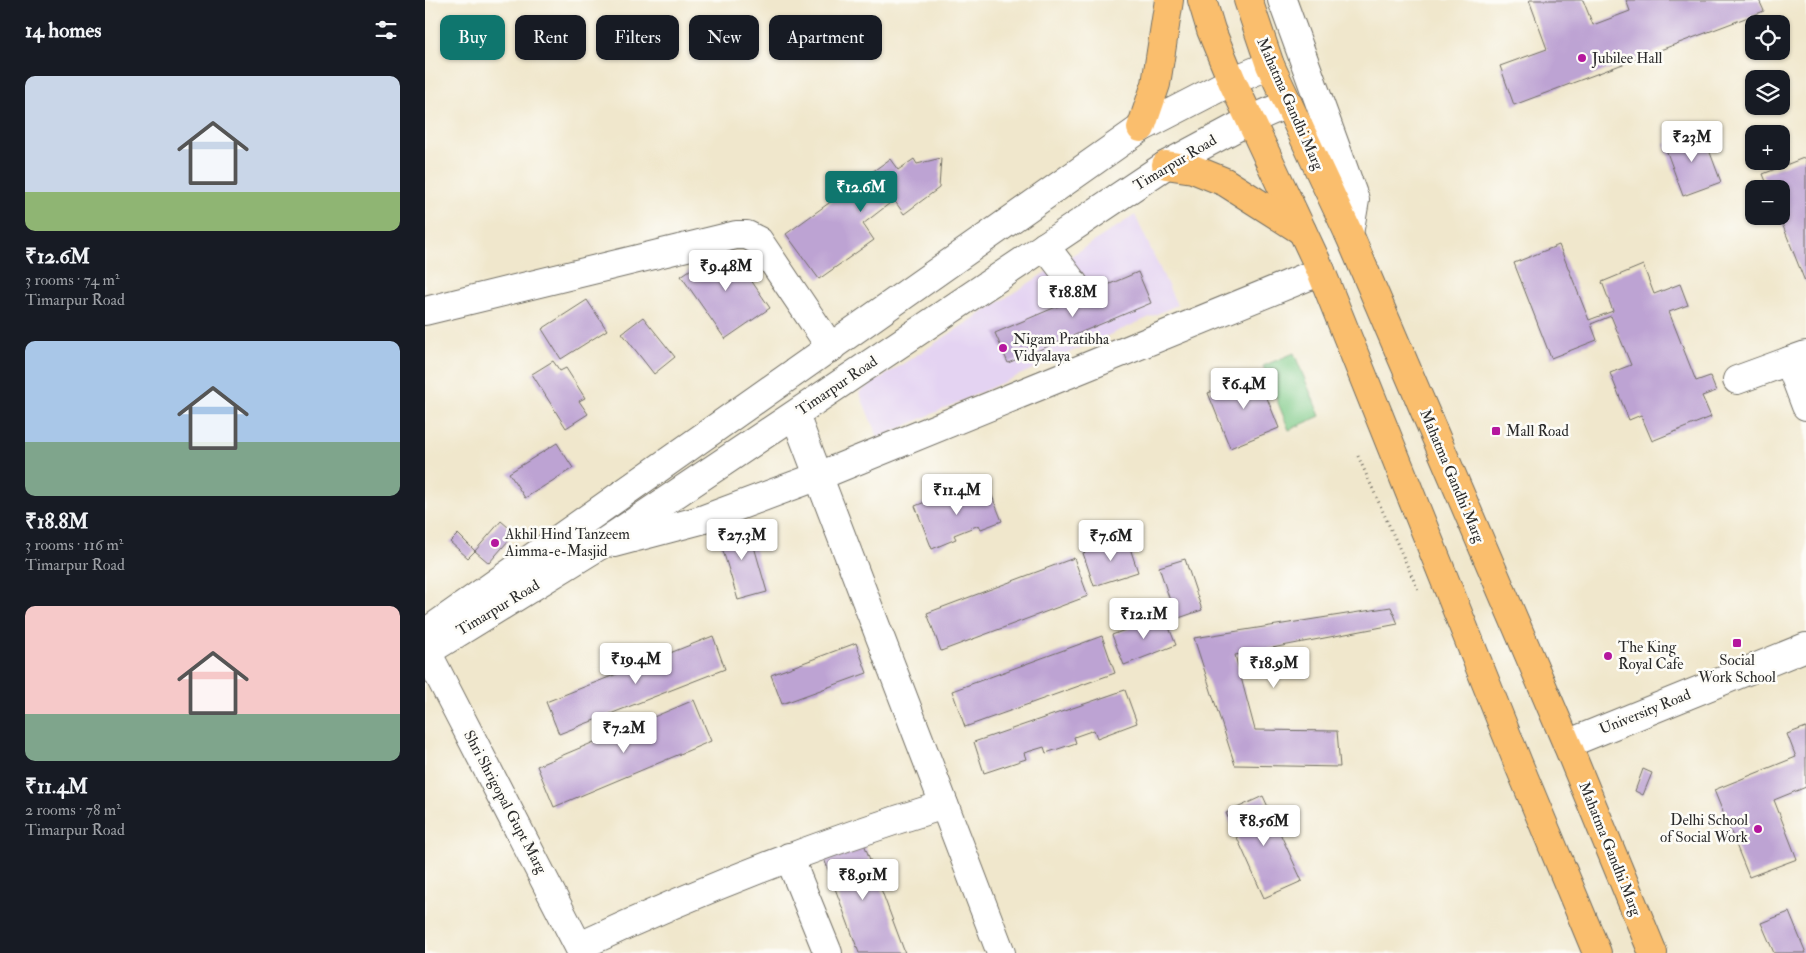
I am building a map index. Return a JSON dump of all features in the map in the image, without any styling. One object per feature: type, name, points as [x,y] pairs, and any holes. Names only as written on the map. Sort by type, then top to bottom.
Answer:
[{"type":"main road","points":[[1141,128],[1155,84],[1169,0]]},
{"type":"main road","points":[[1201,0],[1211,30],[1249,120],[1321,271],[1518,764],[1597,953]]},
{"type":"main road","name":"Mahatma Gandhi Marg","points":[[1248,0],[1270,64],[1349,234],[1567,744],[1653,953]]},
{"type":"main road","points":[[1166,165],[1193,169],[1225,182],[1303,232]]},
{"type":"street","points":[[1282,0],[1303,62],[1340,154],[1355,200],[1349,234]]},
{"type":"street","name":"Timarpur Road","points":[[425,646],[582,522],[1141,128],[1232,81],[1270,64]]},
{"type":"street","name":"Timarpur Road","points":[[425,646],[597,547],[1166,165],[1249,120],[1287,104]]},
{"type":"street","points":[[425,311],[736,235],[747,235],[759,241],[831,348]]},
{"type":"street","points":[[1045,246],[1074,284]]},
{"type":"street","points":[[582,522],[597,547],[701,520],[819,476],[1321,271]]},
{"type":"street","points":[[1737,380],[1798,358],[1806,406]]},
{"type":"street","points":[[795,415],[1001,953]]},
{"type":"street","name":"Shri Shrigopal Gupt Marg","points":[[425,646],[581,949]]},
{"type":"street","name":"University Road","points":[[1567,744],[1806,647]]},
{"type":"street","points":[[581,949],[659,909],[789,857],[885,823],[944,805]]},
{"type":"street","points":[[789,857],[828,953]]},
{"type":"path","points":[[1359,456],[1419,592]]},
{"type":"shaded area","name":"Nigam Pratibha Vidyalaya","points":[[1135,215],[1177,305],[878,438],[859,392]]},
{"type":"green space","points":[[1294,353],[1320,416],[1289,430],[1263,366]]},
{"type":"building","name":"Jubilee Hall","points":[[1529,0],[1583,0],[1593,25],[1630,11],[1626,0],[1759,0],[1764,11],[1753,15],[1745,15],[1745,18],[1514,105],[1500,66],[1547,49]]},
{"type":"building","points":[[1702,131],[1721,182],[1683,196],[1664,144]]},
{"type":"building","points":[[1806,157],[1806,284],[1783,225],[1790,225],[1790,180],[1765,180],[1763,174],[1773,170],[1790,170],[1790,163]]},
{"type":"building","points":[[941,158],[939,188],[904,214],[894,200],[863,224],[874,240],[819,279],[786,234],[890,159],[898,170],[914,159],[917,164]]},
{"type":"building","points":[[727,245],[770,308],[725,339],[681,276]]},
{"type":"building","points":[[1559,245],[1589,320],[1613,311],[1602,282],[1643,265],[1654,294],[1680,284],[1688,305],[1669,312],[1696,381],[1710,376],[1716,391],[1702,396],[1711,417],[1652,441],[1641,415],[1629,420],[1610,373],[1631,365],[1611,316],[1591,324],[1597,340],[1551,358],[1514,263]]},
{"type":"building","points":[[1138,272],[1151,303],[1008,363],[995,333]]},
{"type":"building","points":[[587,300],[607,330],[561,359],[542,329]]},
{"type":"building","points":[[643,317],[675,357],[654,374],[622,333]]},
{"type":"building","points":[[553,361],[560,371],[566,368],[585,398],[579,401],[588,414],[566,428],[532,374]]},
{"type":"building","points":[[1257,373],[1279,428],[1230,448],[1208,393]]},
{"type":"building","points":[[557,443],[573,468],[525,498],[509,473]]},
{"type":"building","points":[[988,486],[1002,521],[981,529],[979,525],[954,535],[956,539],[932,549],[915,506],[938,497],[941,505]]},
{"type":"building","points":[[501,521],[515,533],[489,563],[475,551]]},
{"type":"building","points":[[747,522],[767,592],[738,600],[717,531]]},
{"type":"building","points":[[458,534],[475,551],[468,558],[450,542]]},
{"type":"building","points":[[1127,539],[1138,572],[1094,586],[1083,553]]},
{"type":"building","points":[[1074,558],[1088,596],[941,651],[927,613]]},
{"type":"building","points":[[1185,559],[1202,610],[1176,619],[1159,567]]},
{"type":"building","points":[[1391,607],[1398,624],[1235,655],[1255,730],[1337,731],[1340,767],[1235,765],[1194,638]]},
{"type":"building","points":[[1164,615],[1176,645],[1124,665],[1112,635]]},
{"type":"building","points":[[713,636],[725,669],[559,734],[546,702]]},
{"type":"building","points":[[1102,636],[1115,673],[965,727],[952,691]]},
{"type":"building","points":[[856,643],[867,673],[782,704],[771,675]]},
{"type":"building","points":[[1125,690],[1137,723],[1097,738],[1094,730],[1074,737],[1076,743],[1046,753],[1044,747],[1024,753],[1026,759],[984,773],[974,742]]},
{"type":"building","points":[[694,700],[711,741],[554,807],[537,766]]},
{"type":"building","name":"Delhi School of Social Work","points":[[1806,727],[1806,787],[1774,800],[1797,859],[1749,877],[1714,790],[1796,757],[1787,734]]},
{"type":"building","points":[[1643,769],[1652,773],[1643,795],[1635,791]]},
{"type":"building","points":[[1263,796],[1302,881],[1264,898],[1226,813]]},
{"type":"building","points":[[863,841],[905,953],[859,953],[823,856]]},
{"type":"building","points":[[1789,912],[1806,953],[1774,953],[1761,923]]},
{"type":"place","name":"Jubilee Hall","points":[[1582,58]]},
{"type":"place","name":"Nigam Pratibha Vidyalaya","points":[[1003,348]]},
{"type":"place","name":"Mall Road","points":[[1496,431]]},
{"type":"place","name":"Akhil Hind Tanzeem Aimma-e-Masjid","points":[[495,543]]},
{"type":"place","name":"Social Work School","points":[[1737,643]]},
{"type":"place","name":"The King Royal Cafe","points":[[1608,656]]},
{"type":"place","name":"Delhi School of Social Work","points":[[1758,829]]}]
